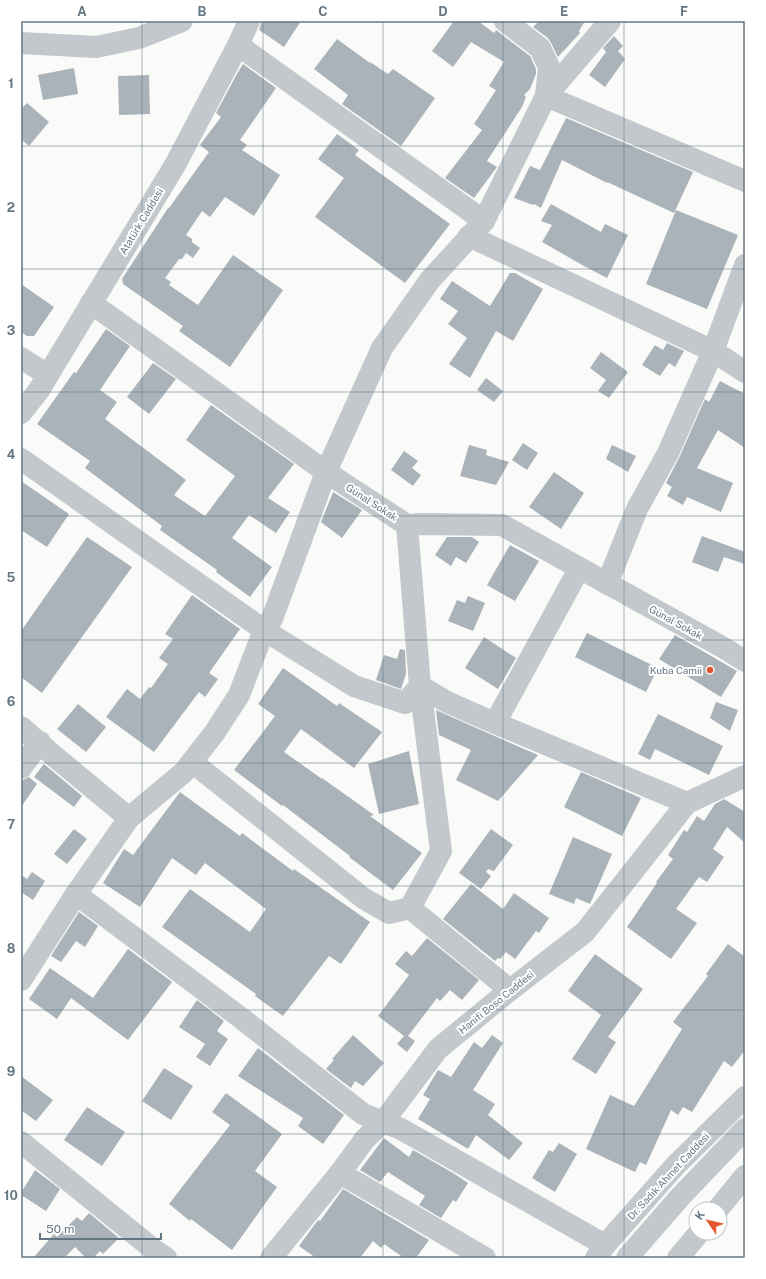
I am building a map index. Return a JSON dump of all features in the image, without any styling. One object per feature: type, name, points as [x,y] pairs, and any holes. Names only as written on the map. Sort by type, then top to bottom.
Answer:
[{"type":"street","points":[[21,43],[96,47],[139,38],[182,21]]},
{"type":"street","name":"Atatürk Caddesi","points":[[21,413],[39,390],[175,165],[249,21]]},
{"type":"street","points":[[505,21],[540,48],[549,67],[546,96]]},
{"type":"street","points":[[21,980],[76,894],[129,818],[184,772],[215,732],[239,695],[264,630],[272,619],[326,472],[382,348],[430,280],[484,221],[546,96],[610,21]]},
{"type":"street","points":[[238,45],[484,221]]},
{"type":"street","points":[[546,96],[745,181]]},
{"type":"street","points":[[469,236],[713,351],[745,372]]},
{"type":"street","points":[[607,584],[637,508],[668,453],[713,351],[745,265]]},
{"type":"street","name":"Günal Sokak","points":[[92,303],[326,472],[407,525],[502,525],[745,661]]},
{"type":"street","points":[[21,358],[48,375]]},
{"type":"street","points":[[21,459],[264,630],[354,686],[405,704],[420,686]]},
{"type":"street","points":[[192,762],[363,898],[389,913],[410,908],[441,851],[420,686],[407,525]]},
{"type":"street","points":[[495,723],[579,569]]},
{"type":"street","points":[[420,686],[447,702],[687,803]]},
{"type":"street","points":[[21,727],[129,818]]},
{"type":"street","points":[[21,768],[40,742]]},
{"type":"street","name":"Hanifi Boso Caddesi","points":[[271,1258],[365,1140],[383,1122],[438,1049],[510,990],[585,932],[687,803],[745,776]]},
{"type":"street","points":[[76,894],[241,1018],[363,1114],[400,1129],[600,1251]]},
{"type":"street","points":[[410,908],[510,990]]},
{"type":"street","name":"Dr. Sadık Ahmet Caddesi","points":[[600,1251],[675,1166],[745,1097]]},
{"type":"street","points":[[627,1258],[681,1196],[745,1129]]},
{"type":"street","points":[[21,1142],[154,1255]]},
{"type":"street","points":[[340,1173],[485,1258]]},
{"type":"street","points":[[725,1201],[745,1176]]},
{"type":"street","points":[[678,1258],[692,1241]]},
{"type":"building","points":[[262,21],[301,21],[284,47],[259,30]]},
{"type":"building","points":[[454,21],[478,21],[494,33],[496,30],[530,56],[536,69],[536,74],[530,89],[524,95],[526,97],[522,107],[487,161],[497,167],[474,198],[445,178],[482,130],[474,124],[496,90],[489,86],[504,62],[471,42],[453,67],[432,51]]},
{"type":"building","points":[[539,21],[585,21],[579,31],[580,33],[558,57],[548,38],[533,27]]},
{"type":"building","points":[[614,36],[623,46],[618,51],[625,59],[605,87],[589,75],[606,52],[603,48]]},
{"type":"building","points":[[337,39],[388,74],[393,69],[435,98],[401,146],[342,104],[348,95],[314,69]]},
{"type":"building","points":[[243,64],[276,88],[240,140],[247,145],[242,150],[280,175],[254,216],[225,197],[210,217],[202,211],[186,235],[200,248],[193,258],[186,253],[182,259],[179,259],[165,278],[171,282],[169,285],[198,305],[233,255],[283,290],[230,367],[179,331],[183,326],[123,284],[122,279],[168,208],[209,152],[200,145],[221,117],[216,113]]},
{"type":"building","points":[[74,68],[78,94],[43,100],[38,75]]},
{"type":"building","points":[[149,75],[150,114],[119,115],[118,76]]},
{"type":"building","points":[[27,103],[49,122],[29,146],[21,139],[21,109]]},
{"type":"building","points":[[566,118],[693,172],[674,213],[607,183],[562,160],[541,208],[534,204],[533,205],[514,198],[530,166],[540,170]]},
{"type":"building","points":[[337,134],[359,150],[355,155],[450,224],[405,283],[315,217],[344,178],[318,159]]},
{"type":"building","points":[[551,204],[601,232],[605,224],[628,235],[607,278],[542,242],[552,225],[541,221]]},
{"type":"building","points":[[676,210],[738,235],[707,309],[646,284]]},
{"type":"building","points":[[510,273],[515,273],[543,289],[513,341],[496,331],[470,378],[449,364],[467,338],[448,324],[458,311],[440,299],[452,281],[490,306]]},
{"type":"building","points":[[21,284],[54,307],[34,336],[27,336],[21,332]]},
{"type":"building","points":[[106,329],[130,346],[100,390],[117,402],[105,419],[186,480],[174,495],[205,516],[235,476],[186,440],[211,405],[294,464],[268,498],[290,512],[276,533],[249,515],[232,538],[272,567],[250,597],[216,572],[217,570],[160,530],[162,526],[85,468],[90,461],[37,424],[74,372],[76,373]]},
{"type":"building","points":[[667,343],[684,351],[675,367],[669,363],[660,376],[642,365],[655,345],[663,350]]},
{"type":"building","points":[[601,352],[628,372],[609,398],[598,391],[606,380],[590,368]]},
{"type":"building","points":[[153,363],[176,379],[149,414],[127,397]]},
{"type":"building","points":[[486,378],[503,391],[494,402],[477,390]]},
{"type":"building","points":[[720,381],[745,394],[745,448],[718,430],[697,468],[733,483],[721,512],[687,497],[683,505],[667,496],[672,487],[666,483],[679,458],[705,399],[709,402]]},
{"type":"building","points":[[523,443],[538,453],[527,470],[512,460]]},
{"type":"building","points":[[469,445],[487,450],[486,455],[509,462],[496,485],[460,476]]},
{"type":"building","points":[[612,445],[636,456],[628,472],[606,459]]},
{"type":"building","points":[[404,451],[418,461],[412,468],[421,475],[413,486],[391,470]]},
{"type":"building","points":[[554,472],[584,493],[561,529],[529,507]]},
{"type":"building","points":[[21,481],[69,514],[47,547],[21,530]]},
{"type":"building","points":[[333,492],[362,510],[342,538],[321,522]]},
{"type":"building","points":[[702,536],[745,552],[745,564],[724,557],[718,572],[692,562]]},
{"type":"building","points":[[87,537],[132,567],[42,693],[21,677],[21,631]]},
{"type":"building","points":[[447,537],[472,537],[479,542],[466,563],[456,557],[451,566],[435,555]]},
{"type":"building","points":[[510,545],[539,561],[515,601],[487,585]]},
{"type":"building","points":[[192,595],[240,629],[209,673],[218,679],[205,697],[199,692],[154,752],[106,717],[127,689],[140,699],[149,687],[151,688],[168,664],[159,658],[173,639],[165,634]]},
{"type":"building","points":[[468,596],[485,603],[473,631],[448,621],[457,600],[465,603]]},
{"type":"building","points":[[587,633],[658,668],[646,692],[575,657]]},
{"type":"building","name":"Kuba Camii","points":[[675,635],[737,671],[721,697],[659,659]]},
{"type":"building","points":[[484,637],[516,658],[498,689],[465,668]]},
{"type":"building","points":[[400,649],[405,650],[406,674],[401,689],[376,680],[384,655],[397,659]]},
{"type":"building","points":[[283,668],[337,706],[339,703],[382,732],[354,768],[301,729],[284,752],[374,815],[370,816],[422,853],[393,890],[283,805],[282,806],[234,770],[275,716],[258,704]]},
{"type":"building","points":[[716,702],[738,710],[730,731],[710,718]]},
{"type":"building","points":[[78,704],[106,727],[86,752],[57,729]]},
{"type":"building","points":[[436,710],[538,755],[498,801],[456,780],[471,750],[439,735]]},
{"type":"building","points":[[658,714],[723,746],[709,775],[655,749],[650,760],[638,754]]},
{"type":"building","points":[[409,751],[419,804],[379,814],[368,764]]},
{"type":"building","points":[[44,764],[82,796],[74,807],[34,777]]},
{"type":"building","points":[[581,772],[641,798],[622,836],[564,807]]},
{"type":"building","points":[[29,777],[37,784],[21,807],[21,783]]},
{"type":"building","points":[[180,792],[240,836],[242,833],[293,871],[294,869],[370,922],[341,964],[329,956],[283,1016],[255,996],[256,994],[162,927],[190,889],[250,932],[266,909],[205,863],[196,875],[172,858],[140,907],[103,883],[124,849],[133,855]]},
{"type":"building","points":[[724,799],[745,812],[745,843],[727,827],[713,849],[724,857],[707,882],[699,877],[676,909],[697,923],[671,959],[627,927],[673,859],[668,855],[684,830],[687,832],[697,816],[704,821],[715,804]]},
{"type":"building","points":[[74,829],[87,839],[67,864],[54,854]]},
{"type":"building","points":[[491,829],[513,845],[494,871],[488,869],[486,872],[491,876],[481,889],[459,873]]},
{"type":"building","points":[[573,837],[612,854],[590,904],[576,898],[574,904],[549,894]]},
{"type":"building","points":[[32,872],[45,881],[33,900],[21,892],[21,875],[27,879]]},
{"type":"building","points":[[471,884],[503,909],[514,893],[549,918],[539,933],[536,931],[515,959],[506,952],[500,959],[498,958],[495,961],[443,919]]},
{"type":"building","points":[[79,912],[98,926],[85,947],[76,941],[61,962],[51,956]]},
{"type":"building","points":[[427,938],[479,980],[462,1000],[450,990],[440,1001],[437,998],[408,1036],[415,1041],[407,1052],[397,1044],[404,1036],[378,1016],[409,975],[395,964],[406,951],[412,956]]},
{"type":"building","points":[[728,944],[745,957],[745,1050],[732,1067],[724,1061],[692,1112],[683,1107],[678,1115],[671,1110],[646,1165],[640,1162],[635,1172],[586,1149],[610,1095],[634,1106],[682,1029],[673,1022],[708,976],[706,974]]},
{"type":"building","points":[[128,949],[172,982],[128,1040],[71,998],[57,1019],[29,999],[50,968],[93,998]]},
{"type":"building","points":[[595,954],[643,989],[608,1037],[616,1042],[596,1074],[572,1059],[601,1015],[568,991]]},
{"type":"building","points":[[197,1000],[224,1021],[217,1031],[228,1039],[210,1066],[196,1057],[205,1044],[179,1027]]},
{"type":"building","points":[[353,1035],[384,1063],[363,1086],[355,1081],[351,1088],[326,1069],[334,1060],[332,1059]]},
{"type":"building","points":[[492,1035],[503,1043],[473,1090],[495,1104],[488,1115],[523,1143],[509,1160],[476,1135],[468,1149],[418,1119],[430,1099],[423,1095],[438,1070],[451,1077],[474,1042],[482,1048]]},
{"type":"building","points":[[258,1048],[344,1115],[323,1144],[298,1126],[303,1118],[238,1076]]},
{"type":"building","points":[[164,1068],[193,1086],[171,1120],[142,1101]]},
{"type":"building","points":[[21,1076],[53,1100],[36,1121],[21,1110]]},
{"type":"building","points":[[226,1093],[282,1134],[255,1171],[277,1187],[232,1250],[191,1219],[190,1221],[169,1204],[230,1125],[212,1112]]},
{"type":"building","points":[[87,1107],[125,1132],[102,1166],[64,1140]]},
{"type":"building","points":[[384,1138],[409,1157],[413,1150],[468,1183],[456,1202],[453,1200],[441,1218],[419,1205],[425,1196],[388,1172],[380,1182],[360,1170]]},
{"type":"building","points":[[559,1143],[577,1154],[555,1192],[532,1178],[549,1150],[553,1152]]},
{"type":"building","points":[[35,1170],[60,1189],[46,1211],[21,1195]]},
{"type":"building","points":[[343,1189],[429,1240],[416,1258],[404,1258],[384,1244],[381,1248],[373,1241],[360,1258],[316,1258],[299,1246],[318,1220],[320,1221]]},
{"type":"building","points":[[89,1213],[119,1238],[103,1254],[100,1251],[93,1258],[86,1258],[75,1247],[64,1258],[33,1258],[54,1234],[57,1237],[77,1217],[82,1221]]},
{"type":"place","name":"Kuba Camii","points":[[710,670]]}]
